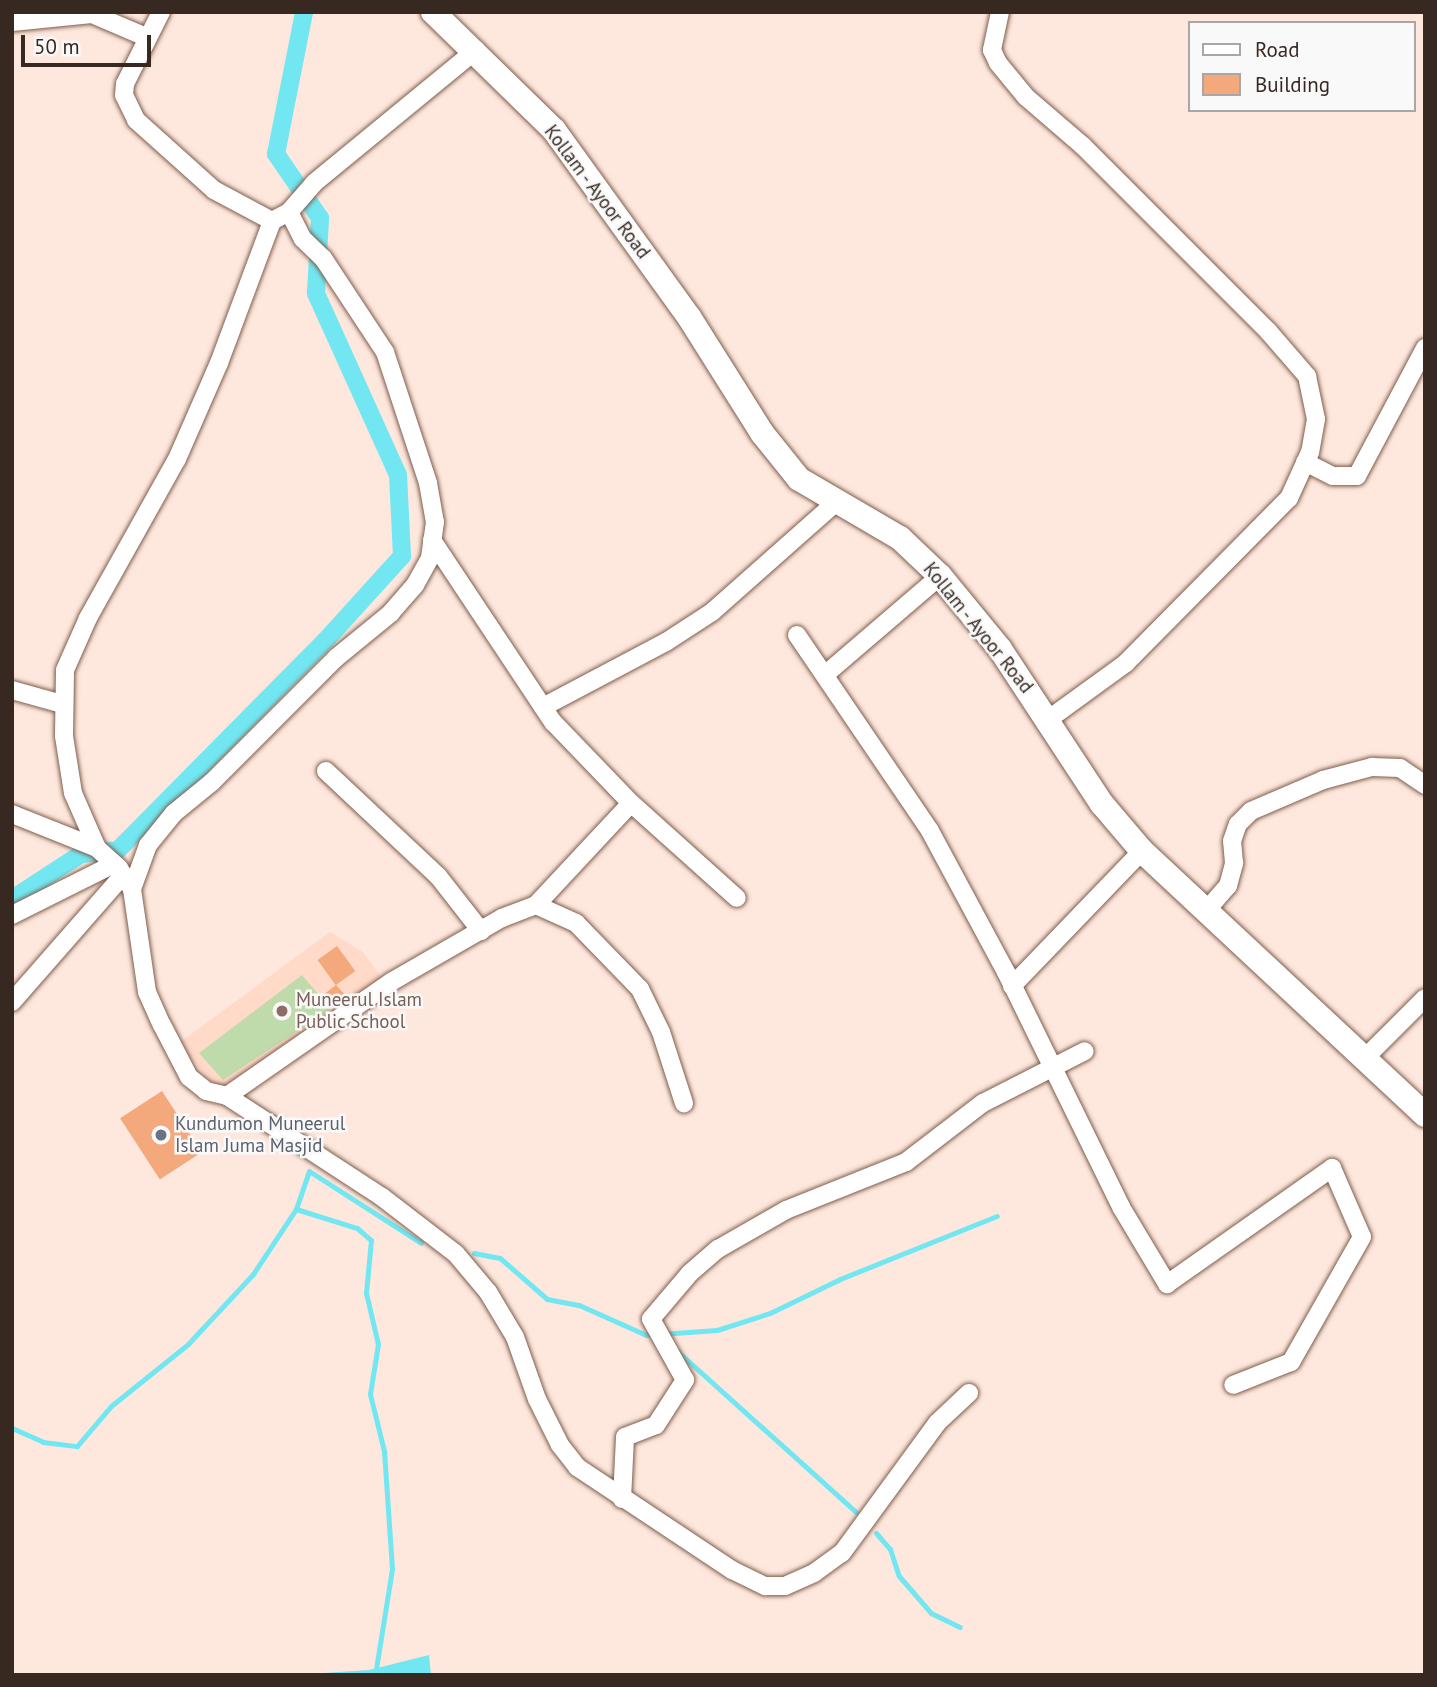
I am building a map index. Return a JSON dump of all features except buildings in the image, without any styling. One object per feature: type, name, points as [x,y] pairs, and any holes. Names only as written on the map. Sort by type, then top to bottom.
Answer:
[{"type":"main road","name":"Kollam - Ayoor Road","points":[[433,12],[476,50],[554,130],[689,317],[778,454],[799,479],[835,503],[900,538],[940,576],[1049,719],[1102,804],[1142,851],[1425,1115]]},
{"type":"street","points":[[161,12],[146,37],[125,84],[124,95],[136,120],[214,190],[272,221]]},
{"type":"street","points":[[1000,12],[992,50],[1026,96],[1147,208],[1307,376],[1316,419],[1305,462],[1289,498],[1126,663],[1049,719]]},
{"type":"street","points":[[12,22],[92,14],[146,37]]},
{"type":"street","points":[[476,50],[314,183],[289,212],[272,221],[219,363],[177,458],[76,644],[65,670],[62,704],[73,793],[112,864],[147,992],[162,1025],[189,1077],[217,1097],[226,1096],[391,982],[481,931],[536,905],[631,803]]},
{"type":"street","points":[[12,915],[148,845],[174,813],[212,782],[337,657],[391,613],[415,585],[430,558],[435,522],[428,483],[385,352],[289,212]]},
{"type":"street","points":[[1305,462],[1333,476],[1357,476],[1425,348]]},
{"type":"street","points":[[543,707],[666,642],[712,612],[835,503]]},
{"type":"street","points":[[432,540],[543,707],[631,803],[737,898]]},
{"type":"street","points":[[827,673],[940,576]]},
{"type":"street","points":[[797,635],[827,673],[930,831],[1012,986],[1052,1072],[1121,1207],[1167,1284],[1332,1168],[1362,1237],[1291,1362],[1233,1385]]},
{"type":"street","points":[[12,690],[62,704]]},
{"type":"street","points":[[1205,912],[1228,886],[1234,863],[1232,841],[1238,824],[1251,811],[1311,784],[1373,768],[1401,768],[1425,785]]},
{"type":"street","points":[[326,771],[438,876],[481,931]]},
{"type":"street","points":[[12,814],[112,864]]},
{"type":"street","points":[[1012,986],[1142,851]]},
{"type":"street","points":[[12,1002],[112,864]]},
{"type":"street","points":[[536,905],[576,923],[640,989],[661,1032],[684,1104]]},
{"type":"street","points":[[1364,1059],[1425,999]]},
{"type":"street","points":[[622,1499],[625,1437],[656,1425],[685,1380],[651,1319],[690,1273],[754,1227],[835,1190],[877,1177],[929,1148],[984,1103],[1052,1072],[1085,1051]]},
{"type":"street","points":[[226,1096],[360,1182],[456,1254],[488,1292],[515,1337],[560,1445],[577,1467],[732,1570],[765,1586],[785,1586],[814,1573],[842,1553],[937,1423],[969,1393]]},
{"type":"shaded area","name":"Muneerul Islam Public School","points":[[330,932],[363,952],[383,980],[250,1076],[222,1088],[208,1079],[179,1043]]},
{"type":"green space","points":[[302,975],[331,1009],[223,1080],[199,1053]]},
{"type":"water","points":[[429,1655],[431,1675],[294,1675],[369,1670]]},
{"type":"waterway","points":[[12,899],[81,854],[118,850],[325,641],[402,556],[398,475],[316,293],[320,218],[276,154],[304,12]]},
{"type":"waterway","points":[[12,1428],[43,1442],[77,1446],[111,1406],[188,1344],[253,1274],[296,1209],[309,1171],[421,1243]]},
{"type":"waterway","points":[[296,1209],[357,1228],[371,1240],[366,1293],[378,1344],[370,1394],[384,1451],[392,1569],[376,1669]]},
{"type":"waterway","points":[[474,1253],[500,1258],[547,1299],[579,1305],[646,1335],[717,1330],[770,1313],[840,1279],[997,1216]]},
{"type":"waterway","points":[[676,1350],[856,1512]]},
{"type":"waterway","points":[[876,1533],[890,1549],[899,1576],[931,1613],[960,1627]]},
{"type":"place","name":"Muneerul Islam Public School","points":[[282,1011]]},
{"type":"place","name":"Kundumon Muneerul Islam Juma Masjid","points":[[161,1135]]}]
